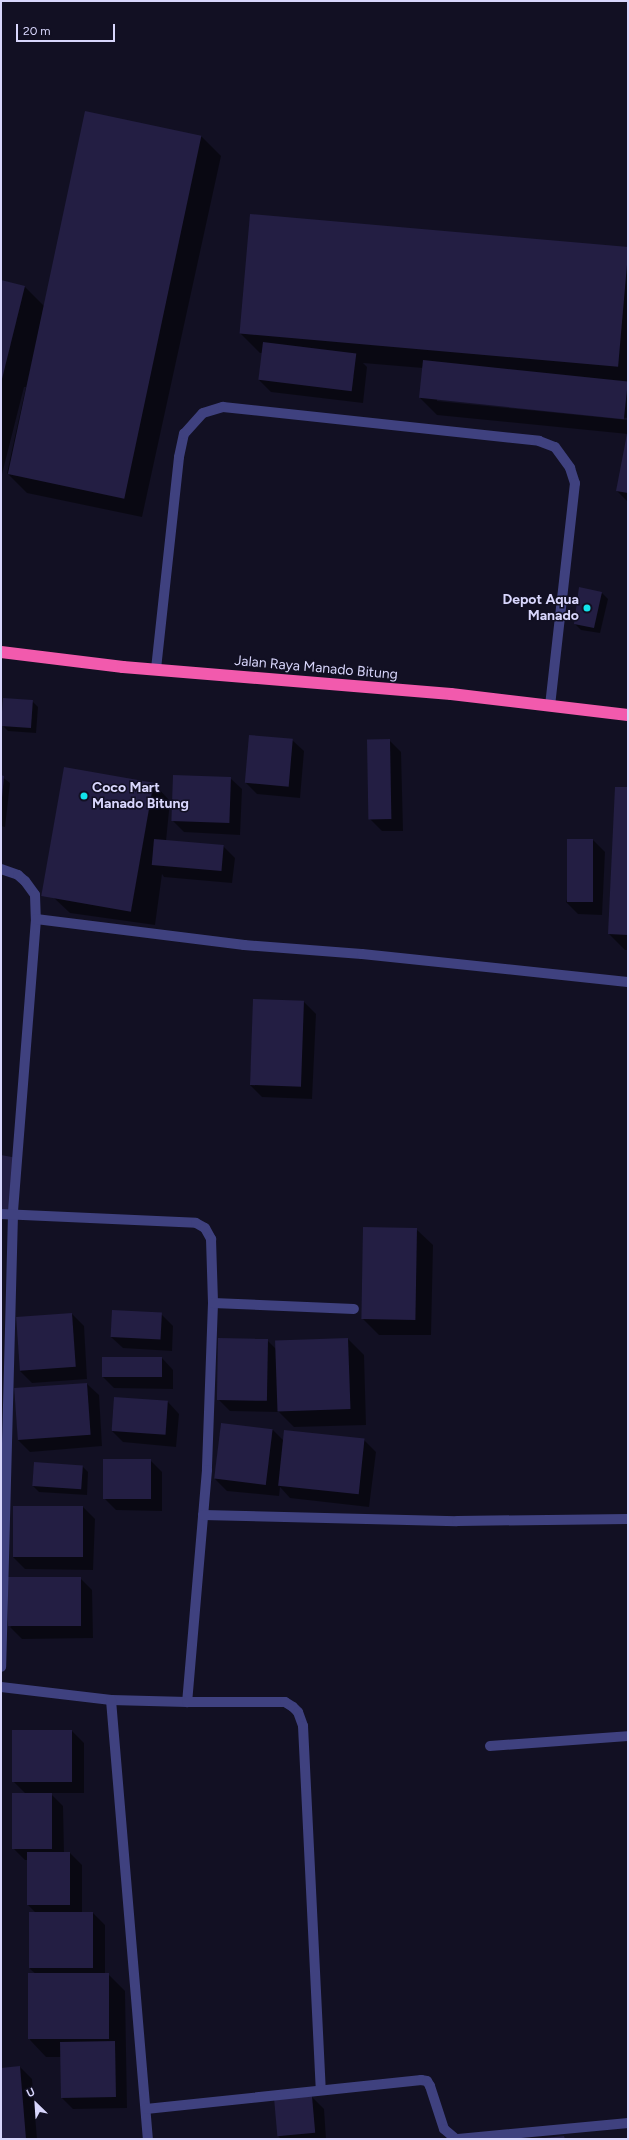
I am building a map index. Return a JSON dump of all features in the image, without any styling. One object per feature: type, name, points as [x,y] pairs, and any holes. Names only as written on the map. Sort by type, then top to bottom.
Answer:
[{"type":"highway","name":"Jalan Raya Manado Bitung","points":[[1,652],[156,669],[450,694],[628,715]]},
{"type":"street","points":[[156,669],[179,457],[184,434],[203,413],[223,407],[539,441],[555,447],[570,468],[575,484],[550,705]]},
{"type":"street","points":[[1,869],[18,875],[25,881],[35,895],[36,919],[13,1214],[1,1667]]},
{"type":"street","points":[[36,919],[244,945],[362,954],[628,982]]},
{"type":"street","points":[[1,1214],[196,1224],[204,1228],[211,1239],[213,1303],[207,1462],[187,1702]]},
{"type":"street","points":[[213,1303],[354,1309]]},
{"type":"street","points":[[203,1516],[457,1521],[628,1519]]},
{"type":"street","points":[[1,1687],[111,1700],[285,1702],[298,1712],[303,1726],[321,2090]]},
{"type":"street","points":[[111,1700],[148,2139]]},
{"type":"street","points":[[490,1746],[628,1736]]},
{"type":"street","points":[[146,2110],[421,2080],[427,2081],[430,2086],[444,2129],[457,2139],[628,2123]]},
{"type":"building","points":[[85,111],[201,136],[124,499],[8,474]]},
{"type":"building","points":[[250,214],[628,247],[618,367],[240,334]]},
{"type":"building","points":[[1,280],[25,286],[2,379],[1,379]]},
{"type":"building","points":[[263,342],[356,353],[352,391],[258,380]]},
{"type":"building","points":[[423,360],[628,382],[624,419],[419,398]]},
{"type":"building","points":[[628,434],[628,493],[616,491]]},
{"type":"building","name":"Depot Aqua Manado","points":[[579,587],[602,592],[594,628],[574,624]]},
{"type":"building","points":[[3,698],[33,700],[31,728],[1,726]]},
{"type":"building","points":[[249,735],[293,739],[289,787],[245,783]]},
{"type":"building","points":[[367,739],[390,739],[391,819],[368,819]]},
{"type":"building","points":[[64,767],[154,783],[131,912],[41,896]]},
{"type":"building","points":[[1,775],[4,776],[2,798],[1,798]]},
{"type":"building","points":[[173,775],[231,777],[229,823],[171,821]]},
{"type":"building","points":[[615,787],[628,787],[628,935],[608,934]]},
{"type":"building","points":[[154,839],[224,845],[221,871],[152,865]]},
{"type":"building","points":[[567,839],[593,839],[593,902],[567,902]]},
{"type":"building","points":[[253,999],[304,1001],[301,1087],[250,1085]]},
{"type":"building","points":[[1,1155],[17,1158],[8,1212],[1,1211]]},
{"type":"building","points":[[363,1227],[417,1228],[415,1320],[361,1319]]},
{"type":"building","points":[[112,1310],[162,1313],[161,1340],[111,1337]]},
{"type":"building","points":[[72,1313],[76,1367],[20,1371],[16,1317]]},
{"type":"building","points":[[218,1338],[268,1339],[267,1401],[217,1400]]},
{"type":"building","points":[[348,1338],[350,1409],[278,1412],[275,1341]]},
{"type":"building","points":[[102,1357],[162,1357],[162,1377],[102,1377]]},
{"type":"building","points":[[87,1383],[91,1435],[18,1440],[14,1388]]},
{"type":"building","points":[[114,1397],[168,1401],[165,1435],[112,1431]]},
{"type":"building","points":[[221,1423],[273,1429],[266,1485],[214,1479]]},
{"type":"building","points":[[284,1430],[365,1438],[359,1494],[278,1486]]},
{"type":"building","points":[[103,1459],[151,1459],[151,1499],[103,1499]]},
{"type":"building","points":[[34,1462],[83,1465],[81,1489],[32,1486]]},
{"type":"building","points":[[13,1506],[83,1506],[83,1557],[13,1557]]},
{"type":"building","points":[[8,1577],[81,1577],[81,1626],[8,1626]]},
{"type":"building","points":[[12,1730],[72,1730],[72,1782],[12,1782]]},
{"type":"building","points":[[12,1793],[52,1793],[52,1849],[12,1849]]},
{"type":"building","points":[[27,1852],[70,1852],[70,1905],[27,1905]]},
{"type":"building","points":[[29,1912],[93,1912],[93,1968],[29,1968]]},
{"type":"building","points":[[28,1973],[109,1973],[109,2039],[28,2039]]},
{"type":"building","points":[[115,2041],[116,2097],[61,2098],[60,2042]]},
{"type":"building","points":[[20,2066],[26,2139],[1,2139],[1,2068]]},
{"type":"building","points":[[312,2096],[315,2133],[277,2136],[274,2099]]},
{"type":"building","points":[[564,2136],[565,2139],[545,2139],[545,2138]]},
{"type":"place","name":"Depot Aqua Manado","points":[[587,608]]},
{"type":"place","name":"Coco Mart Manado Bitung","points":[[84,796]]}]
